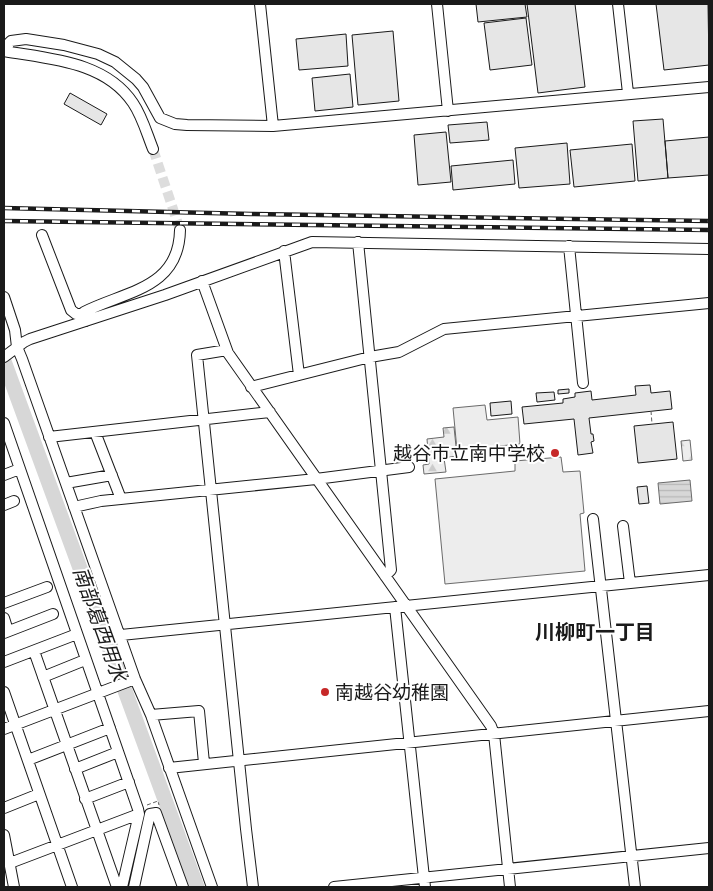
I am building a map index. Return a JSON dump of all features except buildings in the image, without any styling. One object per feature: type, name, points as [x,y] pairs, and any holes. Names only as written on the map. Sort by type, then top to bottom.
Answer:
[{"type":"street","points":[[260,4],[273,126]]},
{"type":"street","points":[[437,4],[448,111]]},
{"type":"street","points":[[618,4],[628,94]]},
{"type":"street","points":[[153,149],[134,104],[125,92],[104,75],[50,58],[5,51],[8,43],[26,39],[64,45],[98,54],[116,62],[143,87],[160,118],[166,122],[188,125],[273,126],[709,87]]},
{"type":"street","points":[[84,317],[84,312],[148,286],[161,278],[169,268],[178,248],[180,230]]},
{"type":"street","points":[[42,235],[71,310],[84,317]]},
{"type":"street","points":[[4,357],[24,342],[84,317],[202,281],[312,242],[709,250]]},
{"type":"street","points":[[358,242],[391,570],[385,576]]},
{"type":"street","points":[[569,246],[583,383]]},
{"type":"street","points":[[284,251],[299,375]]},
{"type":"street","points":[[202,281],[227,350],[251,387],[385,576],[400,607],[491,726],[494,734],[510,887]]},
{"type":"street","points":[[4,297],[15,330],[15,348],[121,635],[133,680],[151,715],[212,887]]},
{"type":"street","points":[[251,387],[370,357],[399,352],[444,329],[709,304]]},
{"type":"street","points":[[227,350],[197,355],[254,887]]},
{"type":"street","points":[[49,437],[270,412]]},
{"type":"street","points":[[4,423],[8,446],[77,634],[139,814],[122,887]]},
{"type":"street","points":[[95,432],[120,499]]},
{"type":"street","points":[[74,507],[120,499],[316,479],[409,467]]},
{"type":"street","points":[[4,475],[17,470]]},
{"type":"street","points":[[66,483],[112,475]]},
{"type":"street","points":[[4,505],[14,501]]},
{"type":"street","points":[[594,519],[635,887]]},
{"type":"street","points":[[623,526],[630,583]]},
{"type":"street","points":[[121,635],[709,575]]},
{"type":"street","points":[[4,603],[47,587]]},
{"type":"street","points":[[400,607],[425,883]]},
{"type":"street","points":[[4,618],[6,632],[53,614]]},
{"type":"street","points":[[4,662],[77,634]]},
{"type":"street","points":[[34,651],[116,887]]},
{"type":"street","points":[[43,677],[85,660]]},
{"type":"street","points":[[4,728],[133,680]]},
{"type":"street","points":[[4,692],[72,887]]},
{"type":"street","points":[[151,715],[199,711],[204,763]]},
{"type":"street","points":[[169,768],[709,711]]},
{"type":"street","points":[[28,760],[110,728]]},
{"type":"street","points":[[75,769],[118,752]]},
{"type":"street","points":[[85,798],[129,782]]},
{"type":"street","points":[[4,808],[39,794]]},
{"type":"street","points":[[134,887],[150,814],[156,813],[183,887]]},
{"type":"street","points":[[10,863],[139,814]]},
{"type":"street","points":[[4,835],[14,887]]},
{"type":"street","points":[[334,887],[425,883],[508,870],[709,848]]},
{"type":"path","points":[[650,411],[652,424]]},
{"type":"green space","points":[[454,427],[457,456],[444,458],[446,472],[424,474],[423,465],[429,464],[427,439],[444,437],[443,428]]},
{"type":"green space","points":[[690,440],[692,460],[683,461],[681,441]]},
{"type":"shaded area","points":[[485,405],[487,420],[518,417],[520,444],[457,450],[453,408]]},
{"type":"shaded area","points":[[561,457],[563,472],[580,471],[584,513],[580,514],[585,571],[445,584],[435,479],[515,471],[515,461]]},
{"type":"shaded area","points":[[690,480],[692,501],[660,504],[658,483]]},
{"type":"waterway","name":"南部葛西用水","points":[[4,361],[197,887]]},
{"type":"tunnel","points":[[153,149],[180,230]]},
{"type":"railway","points":[[4,208],[709,221]]},
{"type":"railway","points":[[4,221],[709,230]]},
{"type":"place","name":"越谷市立南中学校","points":[[555,453]]},
{"type":"place","name":"南越谷幼稚園","points":[[325,692]]},
{"type":"district","name":"川柳町一丁目","points":[[595,632]]}]
